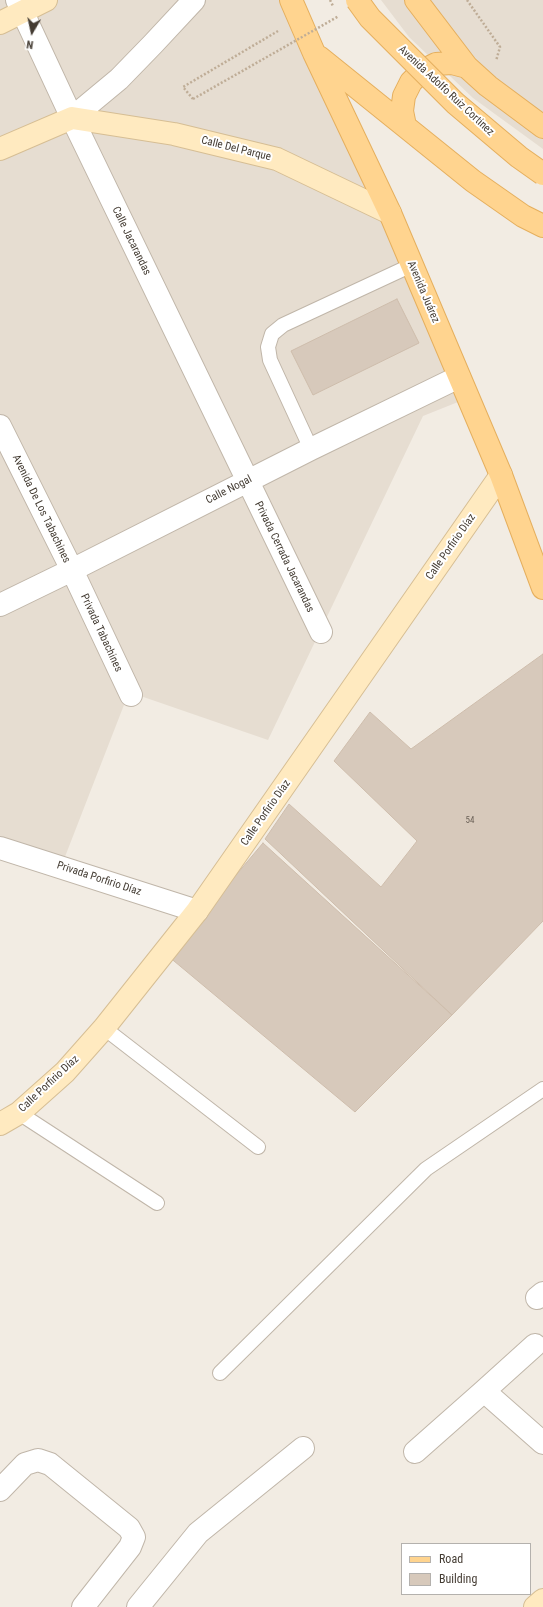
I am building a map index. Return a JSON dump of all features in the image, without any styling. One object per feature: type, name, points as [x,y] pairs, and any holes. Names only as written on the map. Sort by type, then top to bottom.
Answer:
[{"type":"main road","points":[[0,23],[20,6],[46,0]]},
{"type":"main road","name":"Avenida Adolfo Ruiz Cortinez","points":[[357,0],[370,18],[455,103],[518,157],[543,174]]},
{"type":"main road","points":[[416,0],[467,66],[488,86],[543,127]]},
{"type":"main road","name":"Avenida Juárez","points":[[295,9],[314,53],[390,213],[501,475],[543,588]]},
{"type":"main road","points":[[314,53],[473,182],[523,216],[543,226]]},
{"type":"main road","points":[[405,126],[402,111],[404,96],[411,82],[422,71],[436,64],[452,63],[467,66]]},
{"type":"main road","points":[[0,149],[72,118]]},
{"type":"main road","name":"Calle Del Parque","points":[[72,118],[174,134],[277,159],[390,213]]},
{"type":"main road","name":"Calle Porfirio Díaz","points":[[0,1124],[18,1113],[65,1072],[104,1028],[198,911],[501,475]]},
{"type":"main road","points":[[535,1607],[543,1600]]},
{"type":"street","points":[[72,118],[119,79],[194,0]]},
{"type":"street","name":"Calle Jacarandas","points":[[20,6],[72,118],[248,481]]},
{"type":"street","name":"Calle Nogal","points":[[0,605],[312,448],[459,377]]},
{"type":"street","name":"Avenida De Los Tabachines","points":[[0,426],[72,570]]},
{"type":"street","name":"Privada Cerrada Jacarandas","points":[[248,481],[321,632]]},
{"type":"street","name":"Privada Tabachines","points":[[72,570],[131,695]]},
{"type":"street","name":"Privada Porfirio Díaz","points":[[0,848],[198,911]]},
{"type":"street","points":[[415,1452],[535,1345]]},
{"type":"street","points":[[484,1392],[543,1443]]},
{"type":"street","points":[[138,1607],[198,1533],[302,1448]]},
{"type":"street","points":[[0,1490],[25,1464],[38,1460],[50,1464],[129,1528],[134,1537],[130,1546],[83,1607]]},
{"type":"lane","points":[[312,448],[270,360],[268,347],[272,334],[283,325],[412,265]]},
{"type":"lane","points":[[104,1028],[258,1147]]},
{"type":"lane","points":[[220,1373],[426,1169],[543,1089]]},
{"type":"lane","points":[[18,1113],[157,1203]]},
{"type":"path","points":[[295,9],[183,87],[193,99],[339,16],[330,0]]},
{"type":"path","points":[[467,0],[500,47],[488,86]]},
{"type":"shaded area","points":[[0,0],[291,0],[468,398],[423,416],[268,740],[129,692],[61,867],[0,848]]},
{"type":"shaded area","points":[[381,0],[543,0],[543,149],[473,98],[409,37]]},
{"type":"building","points":[[397,299],[419,343],[313,395],[291,351]]},
{"type":"building","points":[[543,654],[543,921],[452,1015],[265,839],[289,804],[381,887],[417,841],[334,761],[370,712],[411,749]]},
{"type":"building","points":[[263,843],[452,1015],[355,1112],[168,956]]}]
